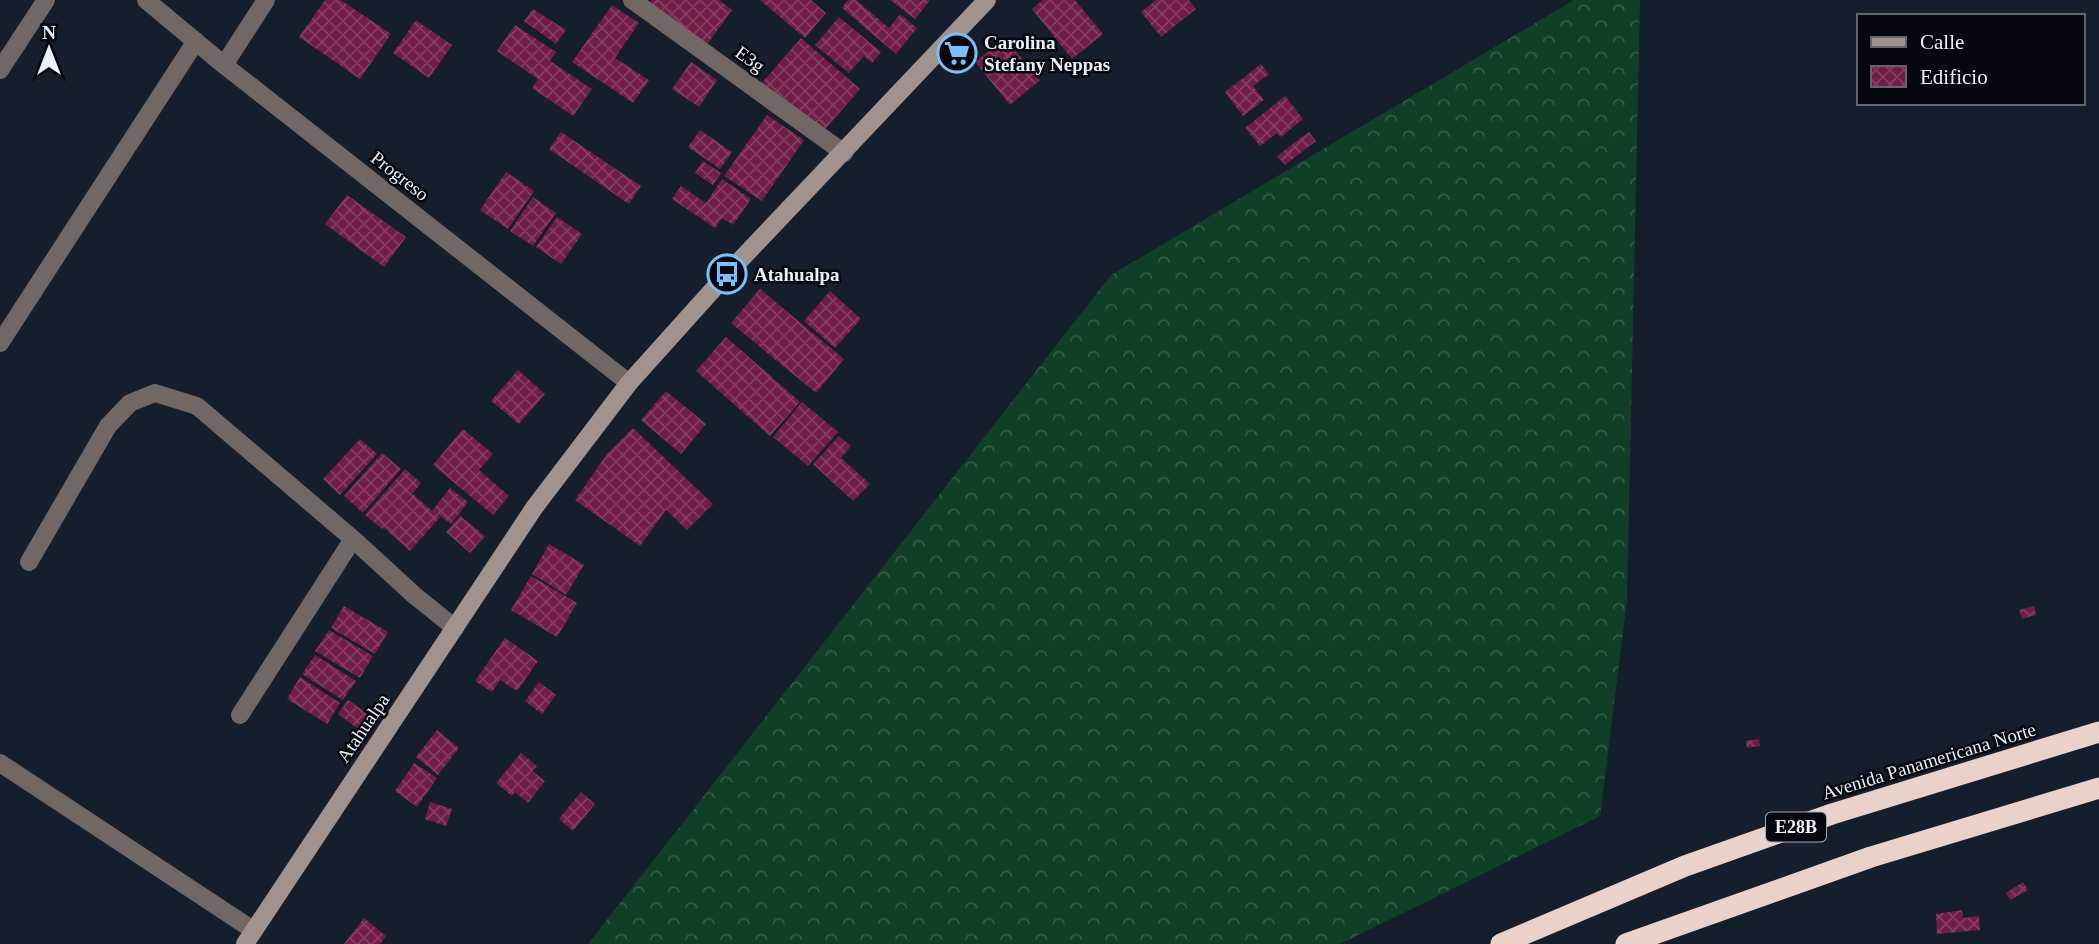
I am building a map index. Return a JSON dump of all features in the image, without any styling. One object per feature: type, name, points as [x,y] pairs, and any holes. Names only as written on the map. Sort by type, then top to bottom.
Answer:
[{"type":"highway","name":"Avenida Panamericana Norte","points":[[1501,944],[1685,866],[1832,814],[2099,732]]},
{"type":"highway","points":[[1626,944],[1871,857],[2099,788]]},
{"type":"street","points":[[0,70],[46,0]]},
{"type":"street","name":"Progreso","points":[[146,0],[224,65],[629,383]]},
{"type":"street","points":[[224,65],[266,0]]},
{"type":"street","name":"E3g","points":[[632,0],[844,153]]},
{"type":"street","name":"Atahualpa","points":[[249,937],[534,508],[629,383],[727,274],[987,0]]},
{"type":"street","points":[[0,343],[195,41]]},
{"type":"street","points":[[29,562],[108,426],[130,403],[155,393],[197,406],[455,628]]},
{"type":"street","points":[[240,715],[353,539]]},
{"type":"street","points":[[0,763],[249,937]]},
{"type":"green space","points":[[1574,0],[1640,0],[1627,600],[1600,816],[1340,944],[588,944],[1111,275]]},
{"type":"building","points":[[325,0],[341,0],[391,34],[360,79],[299,37]]},
{"type":"building","points":[[652,0],[719,0],[732,10],[703,50],[648,5]]},
{"type":"building","points":[[760,0],[811,0],[826,13],[805,38]]},
{"type":"building","points":[[848,0],[856,0],[889,28],[900,14],[917,28],[896,54],[842,8]]},
{"type":"building","points":[[890,0],[930,0],[915,19]]},
{"type":"building","points":[[1043,0],[1075,0],[1103,34],[1072,59],[1032,9]]},
{"type":"building","points":[[1156,0],[1189,0],[1196,9],[1161,37],[1141,12]]},
{"type":"building","points":[[612,5],[639,23],[615,58],[649,80],[633,103],[572,62]]},
{"type":"building","points":[[533,9],[566,30],[556,44],[524,21]]},
{"type":"building","points":[[839,17],[881,52],[872,63],[864,56],[849,73],[815,45]]},
{"type":"building","points":[[416,20],[452,45],[429,78],[393,53]]},
{"type":"building","points":[[515,25],[556,52],[550,61],[592,89],[573,116],[532,88],[538,79],[497,51]]},
{"type":"building","points":[[801,38],[860,89],[820,135],[761,84]]},
{"type":"building","points":[[1005,38],[1040,80],[1010,105],[975,62]]},
{"type":"building","points":[[691,62],[717,80],[699,107],[672,89]]},
{"type":"building","points":[[1261,64],[1269,74],[1253,86],[1264,100],[1243,116],[1225,92]]},
{"type":"building","points":[[1285,96],[1303,119],[1281,137],[1277,133],[1260,146],[1245,128]]},
{"type":"building","points":[[767,115],[804,140],[762,201],[724,176]]},
{"type":"building","points":[[700,130],[732,152],[720,169],[688,147]]},
{"type":"building","points":[[561,132],[641,186],[629,204],[549,149]]},
{"type":"building","points":[[1309,132],[1316,141],[1285,165],[1277,156]]},
{"type":"building","points":[[703,161],[721,173],[713,185],[695,173]]},
{"type":"building","points":[[506,172],[534,191],[508,229],[480,210]]},
{"type":"building","points":[[722,179],[751,199],[733,225],[722,218],[715,228],[672,199],[681,186],[706,203]]},
{"type":"building","points":[[347,195],[406,237],[384,267],[325,224]]},
{"type":"building","points":[[533,197],[556,213],[533,246],[510,231]]},
{"type":"building","points":[[557,217],[582,234],[561,264],[536,247]]},
{"type":"building","points":[[760,289],[844,359],[816,393],[731,323]]},
{"type":"building","points":[[830,291],[861,319],[835,348],[804,321]]},
{"type":"building","points":[[726,337],[800,402],[770,436],[696,371]]},
{"type":"building","points":[[518,370],[545,394],[519,424],[491,401]]},
{"type":"building","points":[[666,391],[706,424],[681,454],[641,420]]},
{"type":"building","points":[[802,402],[838,432],[808,466],[773,437]]},
{"type":"building","points":[[633,428],[713,504],[687,530],[666,510],[640,546],[575,500],[607,454]]},
{"type":"building","points":[[463,429],[493,454],[479,470],[509,496],[493,515],[433,465]]},
{"type":"building","points":[[839,436],[851,446],[841,458],[870,484],[853,501],[813,464]]},
{"type":"building","points":[[360,439],[377,454],[340,495],[323,479]]},
{"type":"building","points":[[382,453],[401,469],[363,513],[344,496]]},
{"type":"building","points":[[405,469],[421,483],[398,512],[413,494],[432,511],[450,488],[468,502],[451,524],[435,512],[440,517],[410,551],[365,515]]},
{"type":"building","points":[[460,516],[485,536],[470,553],[446,532]]},
{"type":"building","points":[[549,544],[584,565],[566,595],[532,574]]},
{"type":"building","points":[[531,576],[577,603],[557,637],[511,610]]},
{"type":"building","points":[[344,606],[388,632],[375,654],[331,628]]},
{"type":"building","points":[[2034,606],[2036,615],[2022,619],[2019,610]]},
{"type":"building","points":[[329,630],[373,656],[360,678],[315,651]]},
{"type":"building","points":[[505,638],[538,661],[517,691],[500,680],[492,692],[475,681]]},
{"type":"building","points":[[315,655],[356,681],[343,700],[302,674]]},
{"type":"building","points":[[300,677],[340,703],[327,724],[287,699]]},
{"type":"building","points":[[539,682],[556,695],[542,714],[525,701]]},
{"type":"building","points":[[348,700],[368,714],[358,729],[338,714]]},
{"type":"building","points":[[437,730],[459,748],[438,775],[416,757]]},
{"type":"building","points":[[1759,739],[1760,746],[1747,748],[1746,741]]},
{"type":"building","points":[[521,753],[537,766],[532,771],[545,781],[528,803],[515,792],[512,796],[496,783]]},
{"type":"building","points":[[414,763],[437,778],[417,807],[395,791]]},
{"type":"building","points":[[581,792],[595,804],[573,831],[559,819]]},
{"type":"building","points":[[430,802],[452,809],[446,826],[425,819]]},
{"type":"building","points":[[2023,882],[2028,890],[2010,900],[2006,893]]},
{"type":"building","points":[[1962,910],[1963,918],[1979,916],[1980,930],[1937,934],[1936,914]]},
{"type":"building","points":[[364,918],[386,936],[380,944],[344,944]]},
{"type":"place","name":"Carolina Stefany Neppas","points":[[957,53]]},
{"type":"place","name":"Atahualpa","points":[[727,274]]}]
